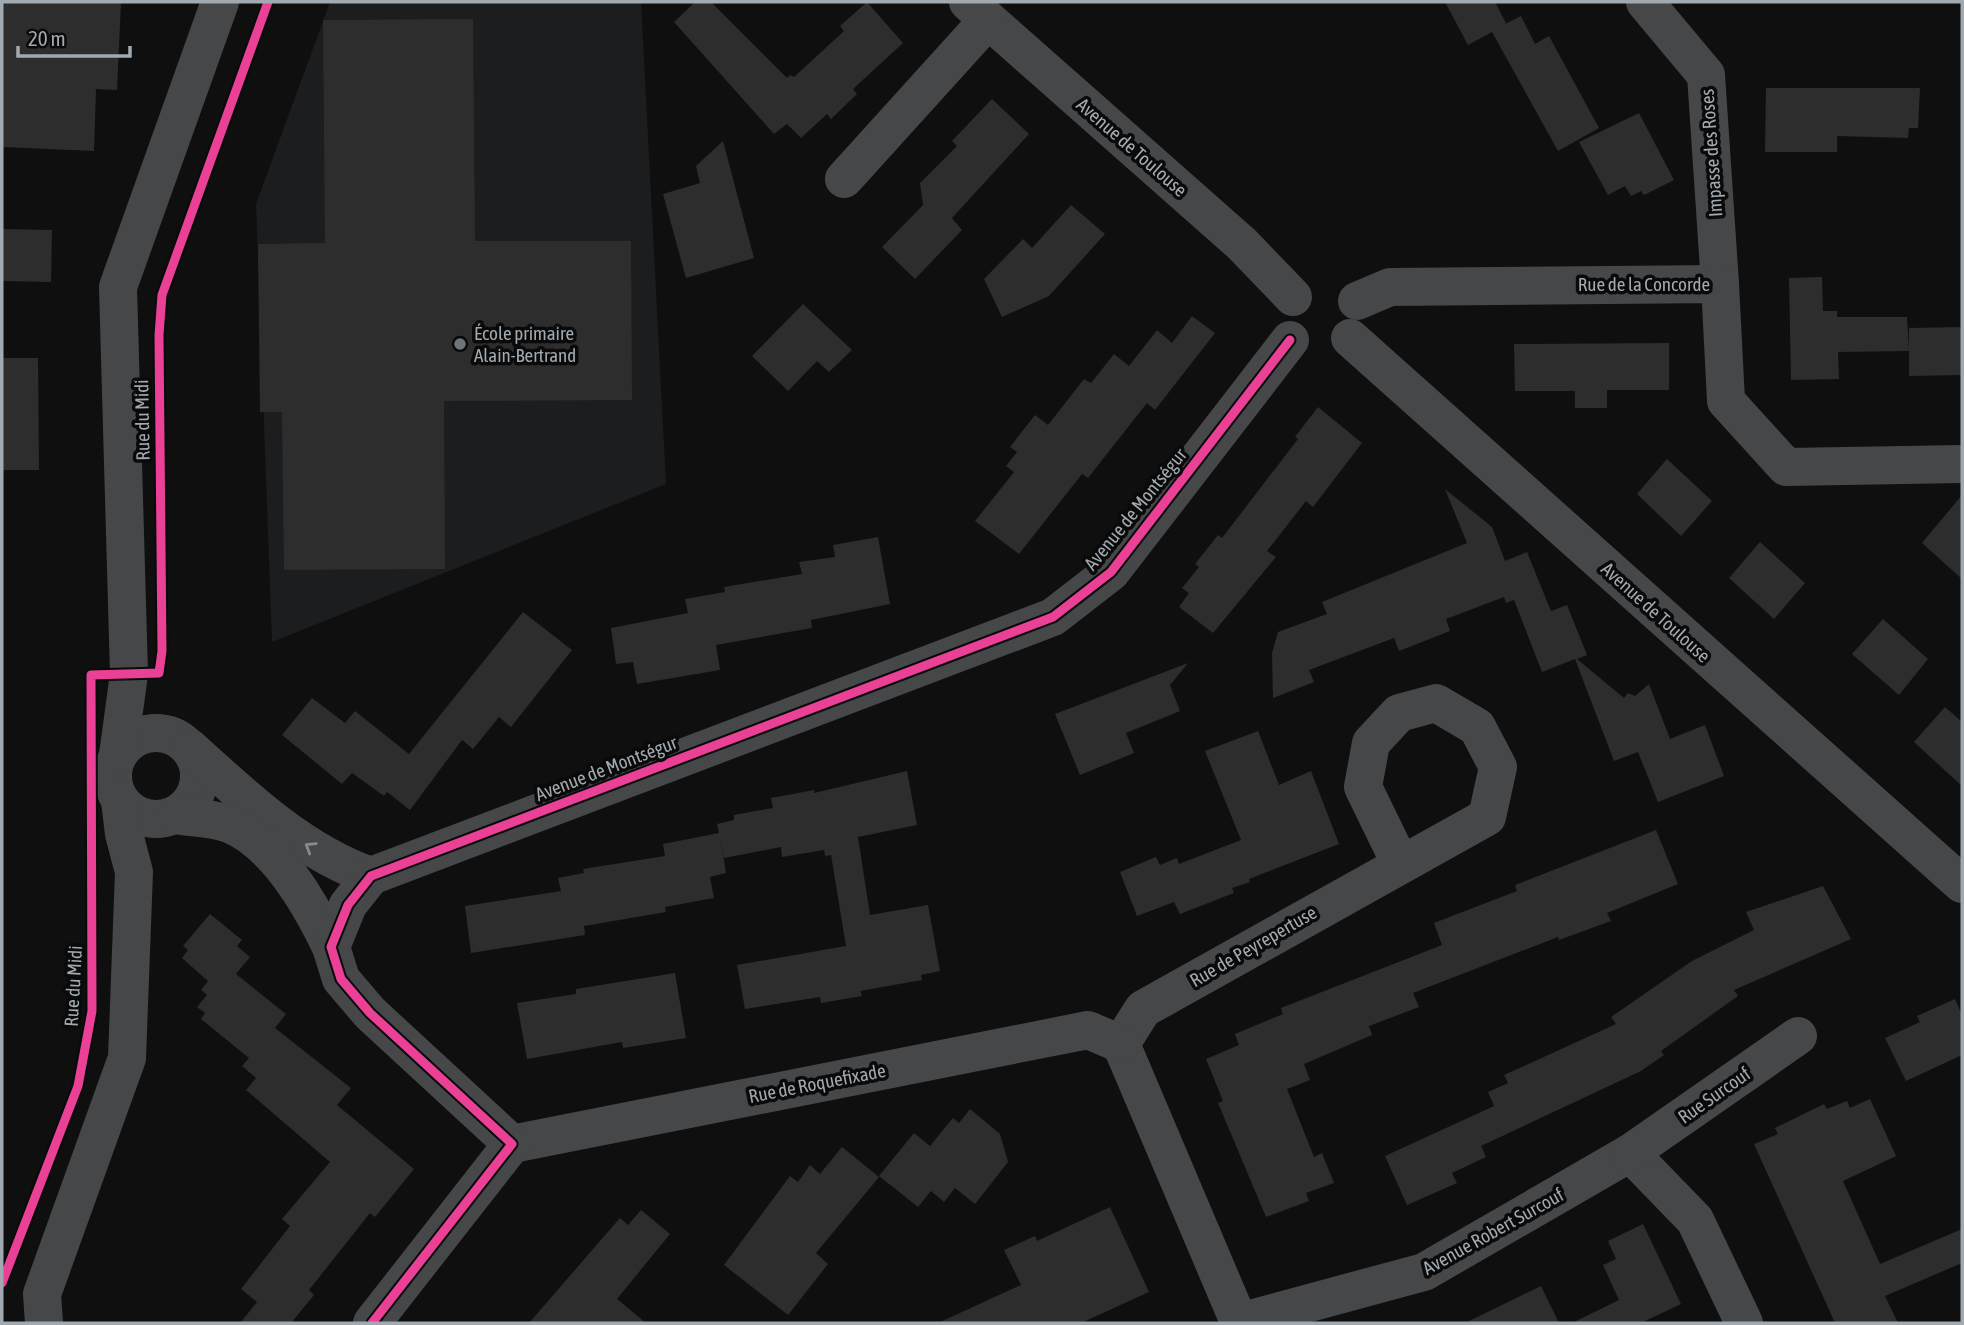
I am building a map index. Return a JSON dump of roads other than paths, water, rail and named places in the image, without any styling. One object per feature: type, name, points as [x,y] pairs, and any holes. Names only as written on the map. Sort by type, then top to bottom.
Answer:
[{"type":"street","name":"Rue du Midi","points":[[44,1323],[43,1294],[127,1058],[134,872],[113,773],[129,674],[118,287],[220,2]]},
{"type":"street","name":"Impasse des Roses","points":[[1645,2],[1706,75],[1720,284]]},
{"type":"street","points":[[844,178],[978,11]]},
{"type":"street","name":"Avenue de Toulouse","points":[[978,11],[1242,244],[1293,297]]},
{"type":"street","name":"Rue de la Concorde","points":[[1357,301],[1390,287],[1720,284],[1726,401],[1786,467],[1962,464]]},
{"type":"street","points":[[1332,291],[1357,301],[1362,315],[1350,338],[1337,345],[1311,347],[1290,340],[1279,323],[1286,302],[1302,293],[1332,291]]},
{"type":"street","name":"Avenue de Toulouse","points":[[1350,338],[1962,884]]},
{"type":"street","name":"Avenue de Montségur","points":[[371,876],[1052,617],[1111,572],[1290,340]]},
{"type":"street","name":"Rue du Midi","points":[[129,674],[177,740],[196,757],[200,779],[192,800],[172,817],[134,872]]},
{"type":"street","points":[[118,755],[124,746],[142,735],[177,740],[296,839],[337,864],[371,876],[348,905],[331,947]]},
{"type":"street","points":[[120,800],[136,815],[158,820],[172,817],[228,824],[260,843],[319,922],[331,947],[341,979],[370,1013],[512,1144],[372,1323]]},
{"type":"street","name":"Rue de Peyrepertuse","points":[[1121,1044],[1143,1009],[1400,863]]},
{"type":"street","name":"Rue de Roquefixade","points":[[512,1144],[1088,1030],[1121,1044]]},
{"type":"street","name":"Rue Surcouf","points":[[1630,1153],[1798,1036]]},
{"type":"street","name":"Avenue Robert Surcouf","points":[[1121,1044],[1237,1322],[1424,1272],[1630,1153]]},
{"type":"street","points":[[1630,1153],[1695,1220],[1744,1323]]},
{"type":"place","name":"École primaire Alain-Bertrand","points":[[460,344]]}]
